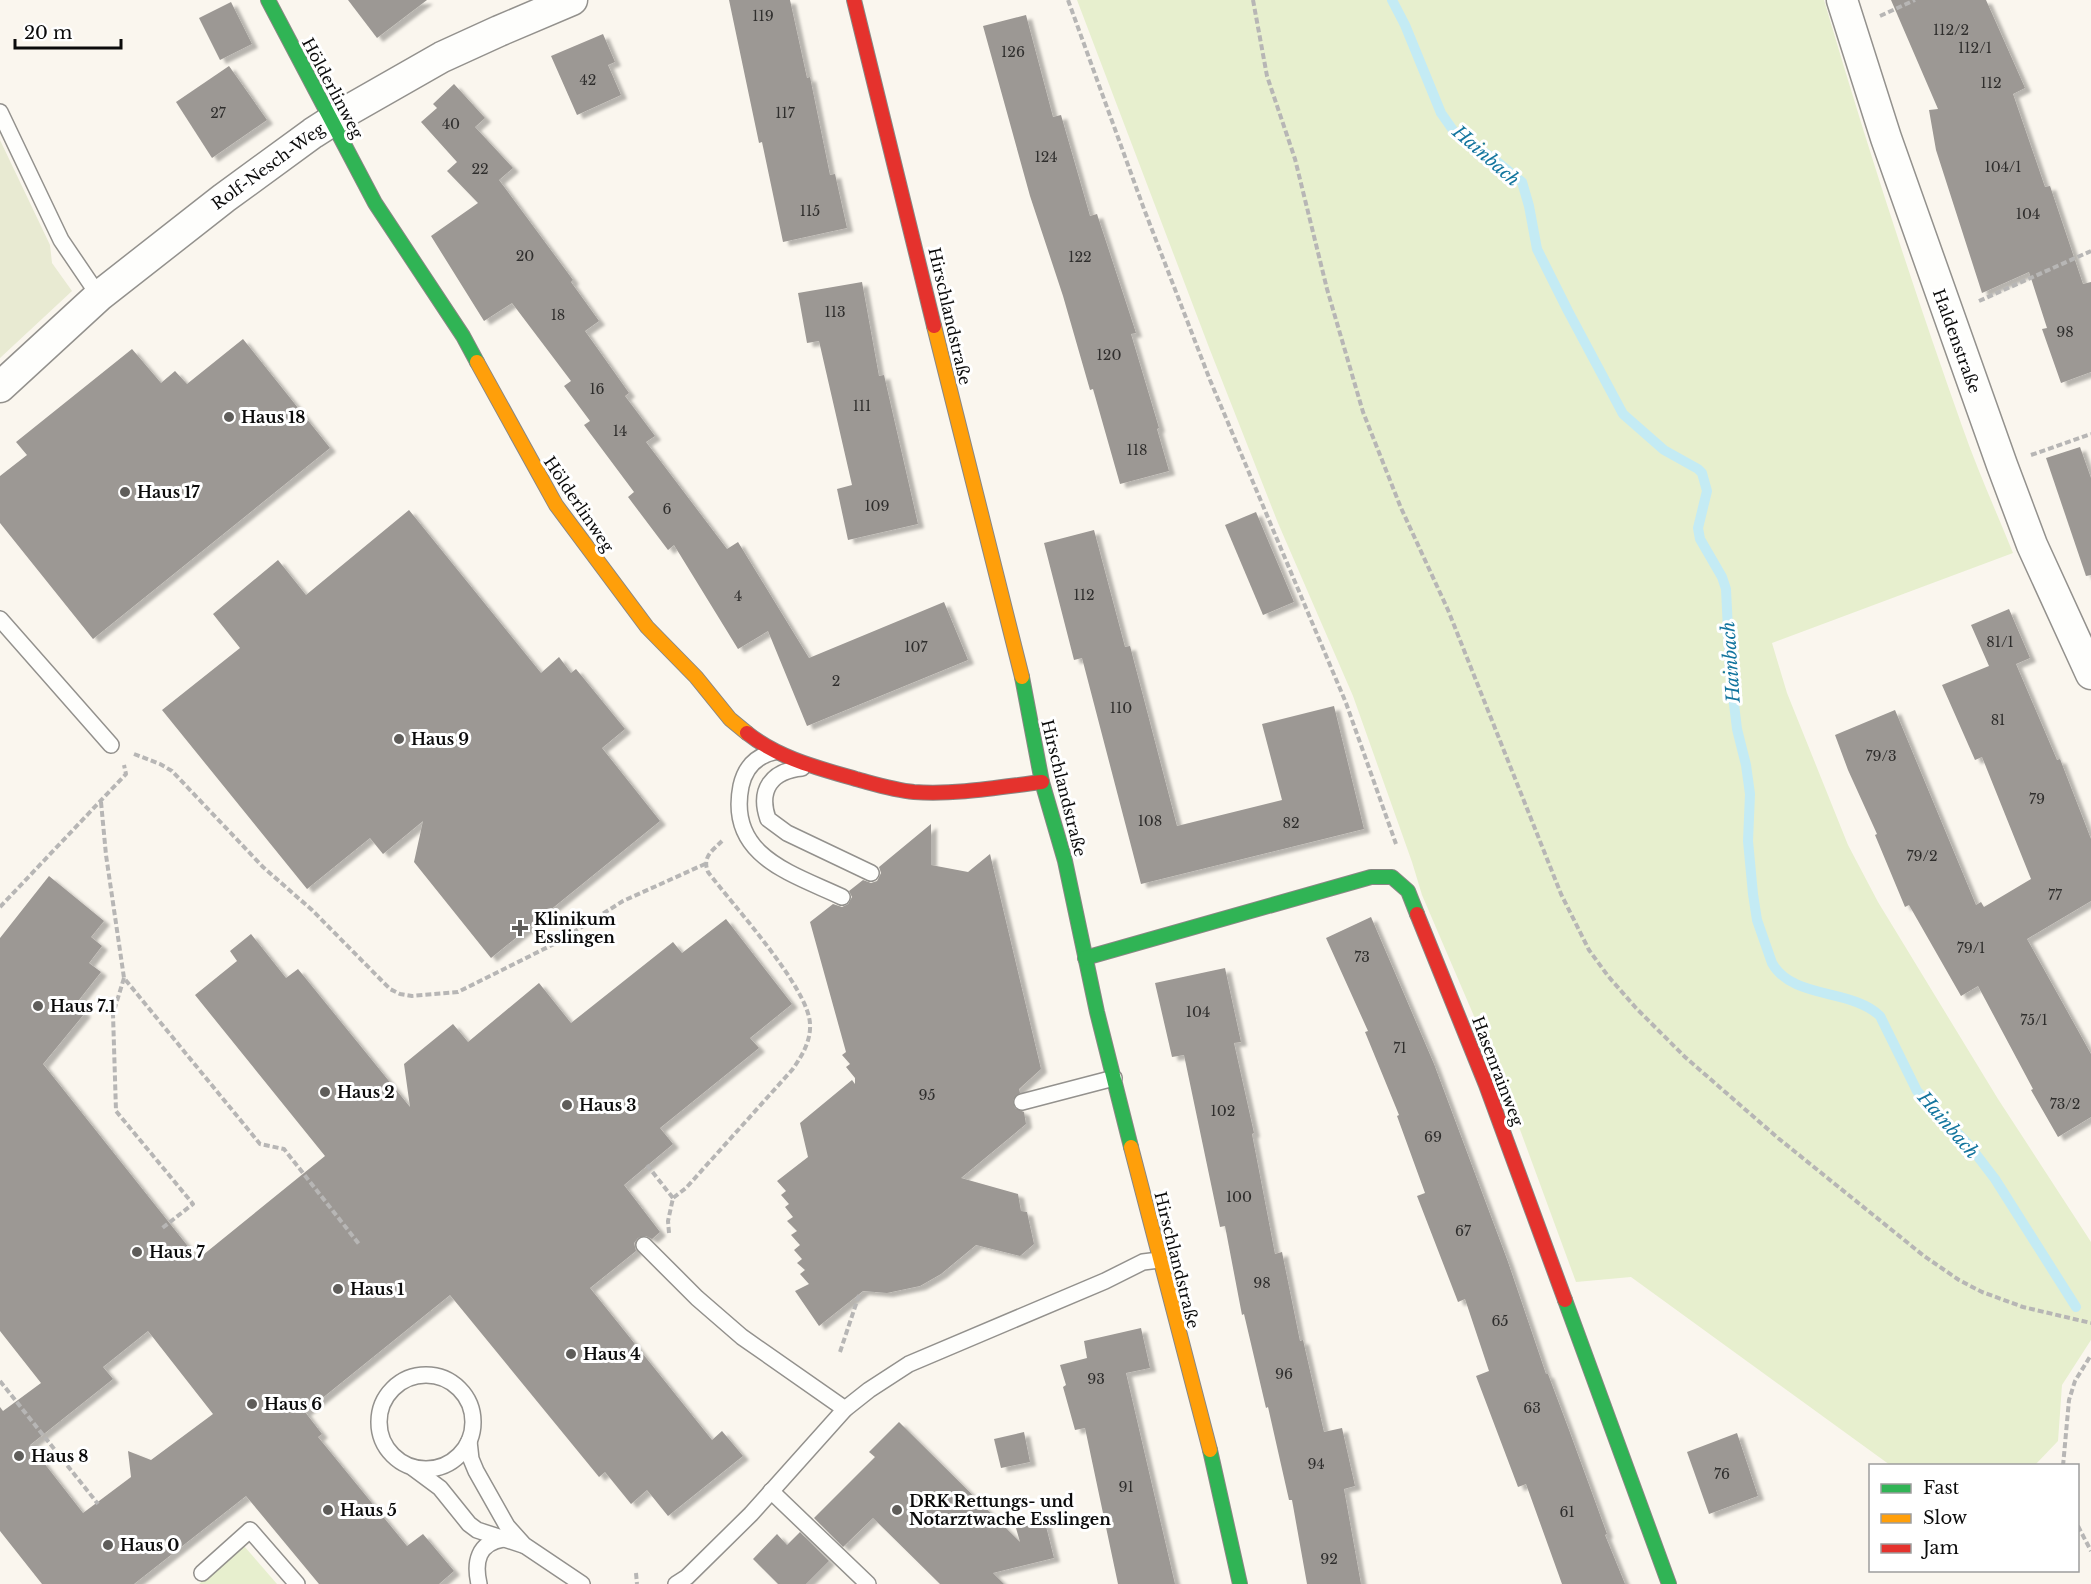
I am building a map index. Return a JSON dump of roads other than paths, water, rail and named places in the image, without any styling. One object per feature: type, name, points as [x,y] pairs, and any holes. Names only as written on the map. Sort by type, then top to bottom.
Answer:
[{"type":"street","name":"Hölderlinweg","points":[[268,0],[375,203],[463,336],[556,505],[647,627],[696,677],[740,730],[759,743],[813,767],[893,789],[916,792],[963,791],[1042,782]]},
{"type":"street","name":"Rolf-Nesch-Weg","points":[[0,387],[99,296],[224,198],[332,120],[442,57],[572,0]]},
{"type":"street","name":"Hirschlandstraße","points":[[855,0],[1018,660],[1042,782],[1065,861],[1114,1078],[1210,1451],[1240,1584]]},
{"type":"street","name":"Haldenstraße","points":[[1842,0],[1886,138],[2002,465],[2032,545],[2091,674]]},
{"type":"street","name":"Hasenrainweg","points":[[1086,958],[1371,878],[1392,878],[1408,891],[1486,1085],[1669,1584]]},
{"type":"lane","points":[[0,112],[61,240],[99,296]]},
{"type":"lane","points":[[0,619],[111,745]]},
{"type":"lane","points":[[777,752],[766,754],[747,770],[740,794],[739,814],[746,837],[766,858],[793,874],[842,897]]},
{"type":"lane","points":[[813,767],[795,768],[769,783],[764,799],[768,819],[787,833],[871,873]]},
{"type":"lane","points":[[1022,1102],[1114,1078]]},
{"type":"lane","points":[[644,1245],[697,1299],[742,1337],[845,1409]]},
{"type":"lane","points":[[676,1584],[687,1577],[771,1491],[845,1409],[869,1390],[909,1364],[1105,1281],[1143,1262],[1159,1260]]},
{"type":"lane","points":[[524,1545],[477,1530],[469,1524],[440,1488],[413,1468],[399,1461],[388,1450],[381,1437],[378,1422],[381,1407],[388,1394],[399,1383],[413,1377],[428,1375],[443,1378],[456,1385],[466,1397],[472,1411],[471,1459],[507,1526],[524,1545],[582,1584]]},
{"type":"lane","points":[[413,1468],[439,1467],[451,1462],[470,1441]]},
{"type":"lane","points":[[771,1491],[868,1584]]},
{"type":"lane","points":[[202,1573],[250,1530],[297,1584]]},
{"type":"lane","points":[[479,1584],[477,1565],[479,1555],[492,1541],[502,1539]]},
{"type":"waterway","name":"Hainbach","points":[[1392,0],[1405,25],[1441,113],[1455,133],[1494,159],[1522,182],[1537,249],[1623,414],[1664,450],[1702,473],[1707,491],[1698,528],[1700,539],[1722,577],[1726,589],[1730,671],[1737,729],[1750,794],[1748,841],[1753,894],[1757,920],[1772,963],[1781,975],[1794,983],[1854,1001],[1880,1016],[1917,1091],[1969,1145],[1995,1179],[2076,1307]]},
{"type":"place","name":"Haus 18","points":[[229,417]]},
{"type":"place","name":"Haus 17","points":[[125,492]]},
{"type":"place","name":"Haus 9","points":[[399,739]]},
{"type":"place","name":"Klinikum Esslingen","points":[[520,928]]},
{"type":"place","name":"Haus 7.1","points":[[38,1006]]},
{"type":"place","name":"Haus 2","points":[[325,1092]]},
{"type":"place","name":"Haus 3","points":[[567,1105]]},
{"type":"place","name":"Haus 7","points":[[137,1252]]},
{"type":"place","name":"Haus 1","points":[[338,1289]]},
{"type":"place","name":"Haus 4","points":[[571,1354]]},
{"type":"place","name":"Haus 6","points":[[252,1404]]},
{"type":"place","name":"Haus 8","points":[[19,1456]]},
{"type":"place","name":"Haus 5","points":[[328,1510]]},
{"type":"place","name":"DRK Rettungs- und Notarztwache Esslingen","points":[[897,1510]]},
{"type":"place","name":"Haus 0","points":[[108,1545]]}]
